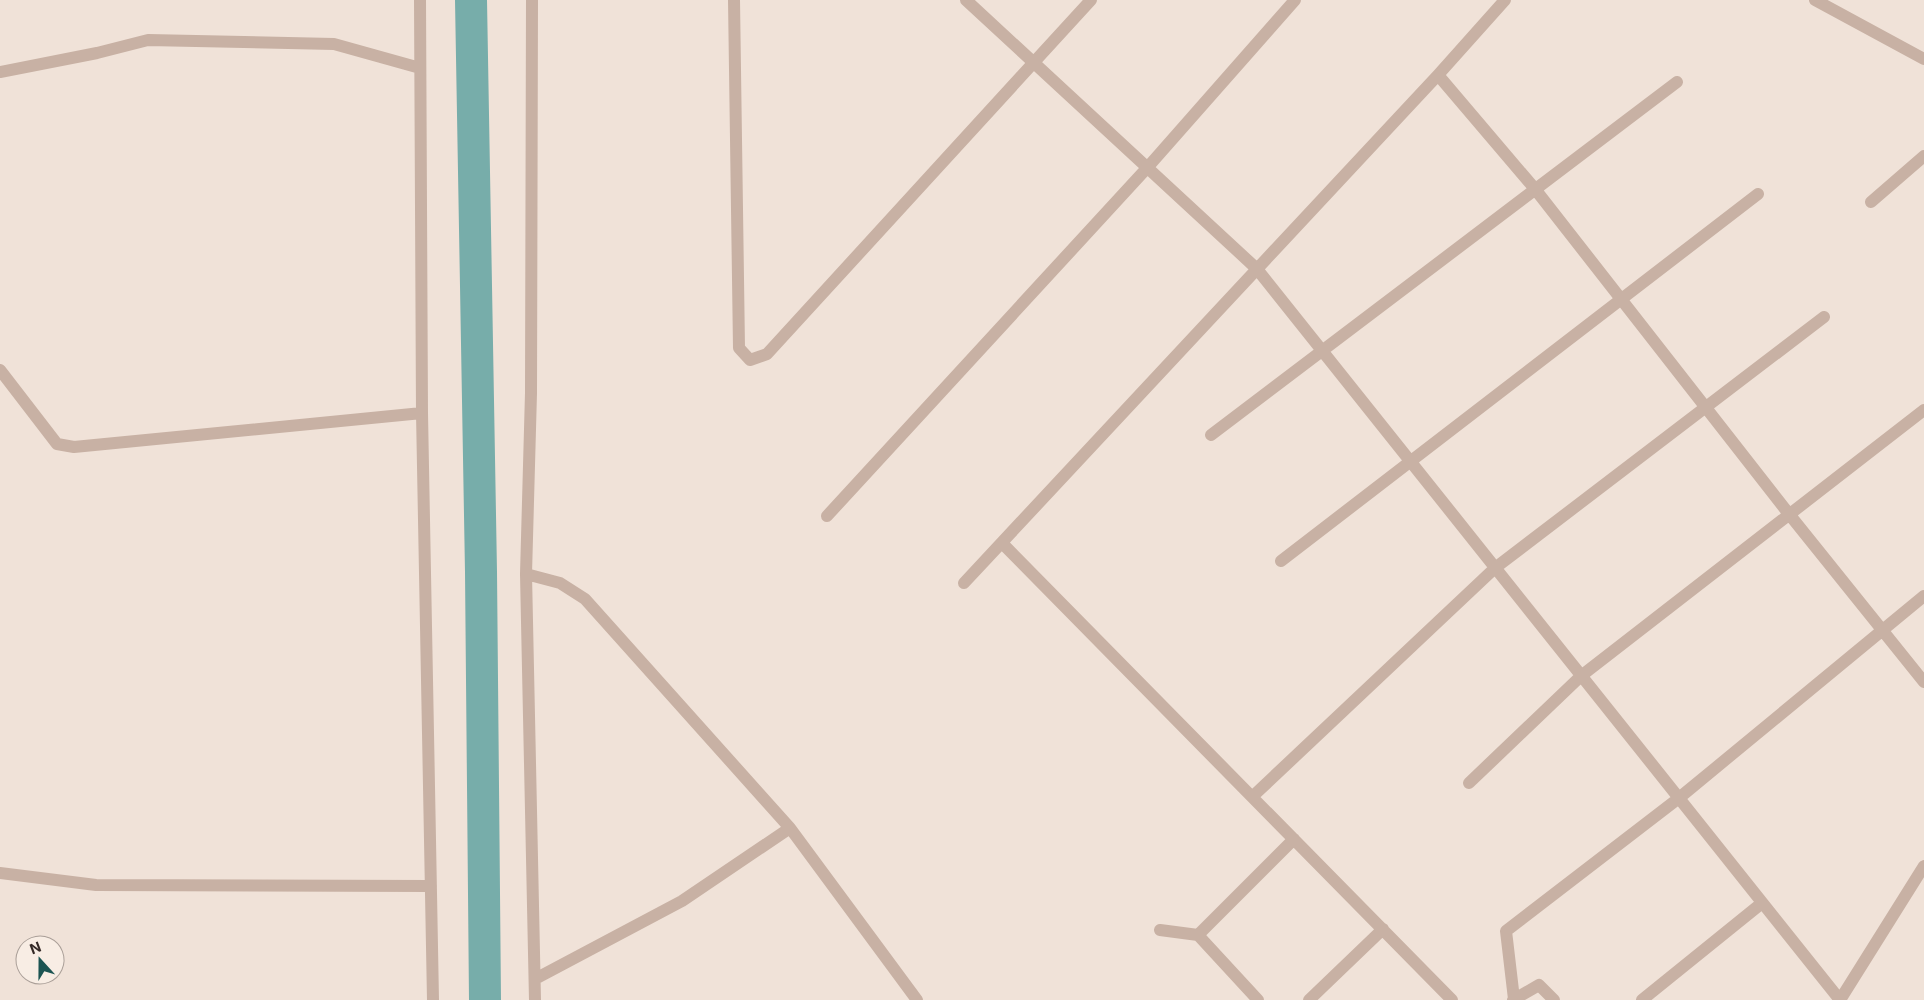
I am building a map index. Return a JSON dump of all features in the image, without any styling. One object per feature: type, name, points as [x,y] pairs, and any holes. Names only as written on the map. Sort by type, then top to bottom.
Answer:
[{"type":"street","points":[[420,0],[422,413],[433,1000]]},
{"type":"street","points":[[532,0],[531,393],[526,574],[535,1000]]},
{"type":"street","points":[[734,0],[739,348],[750,360],[767,354],[1091,0]]},
{"type":"street","points":[[966,0],[1257,269],[1840,1000],[1924,866]]},
{"type":"street","points":[[828,516],[1147,168],[1295,0]]},
{"type":"street","points":[[964,584],[1438,75],[1505,0]]},
{"type":"street","points":[[1815,0],[1924,59]]},
{"type":"street","points":[[0,72],[97,53],[148,40],[334,44],[420,68]]},
{"type":"street","points":[[1438,75],[1535,189],[1789,514],[1924,682]]},
{"type":"street","points":[[1211,435],[1677,82]]},
{"type":"street","points":[[1872,202],[1924,156]]},
{"type":"street","points":[[1281,561],[1758,194]]},
{"type":"street","points":[[1252,796],[1495,568],[1824,317]]},
{"type":"street","points":[[0,370],[57,444],[74,447],[422,413]]},
{"type":"street","points":[[1469,783],[1581,676],[1924,410]]},
{"type":"street","points":[[1002,543],[1452,1000]]},
{"type":"street","points":[[526,574],[560,583],[585,599],[790,828],[917,1000]]},
{"type":"street","points":[[1554,1000],[1539,985],[1513,999],[1506,931],[1679,798],[1924,596]]},
{"type":"street","points":[[535,979],[682,902],[790,828]]},
{"type":"street","points":[[1198,935],[1294,839]]},
{"type":"street","points":[[0,873],[96,885],[431,886]]},
{"type":"street","points":[[1642,1000],[1762,903]]},
{"type":"street","points":[[1309,1000],[1383,929]]},
{"type":"street","points":[[1160,930],[1198,935],[1258,1000]]},
{"type":"waterway","points":[[471,0],[481,572],[485,1000]]}]
